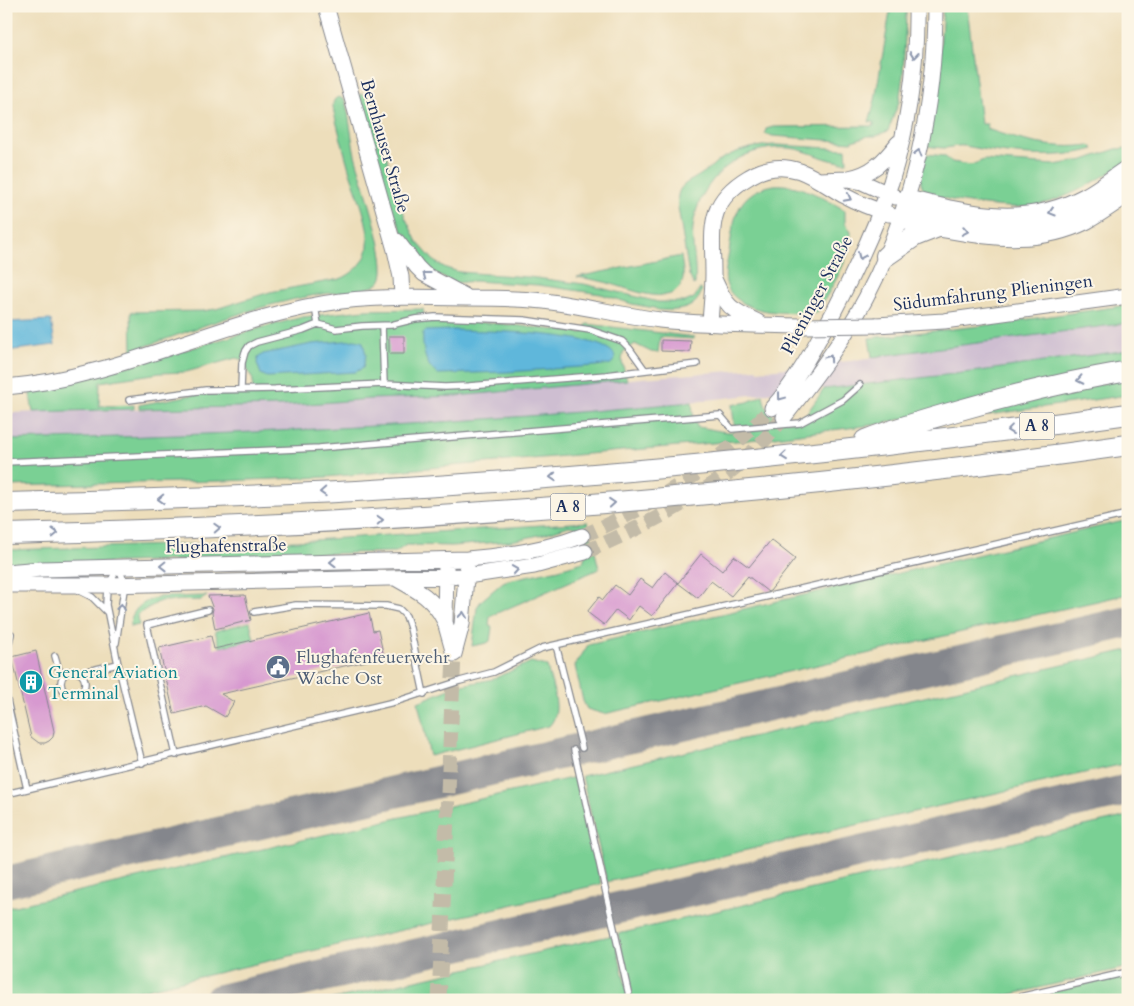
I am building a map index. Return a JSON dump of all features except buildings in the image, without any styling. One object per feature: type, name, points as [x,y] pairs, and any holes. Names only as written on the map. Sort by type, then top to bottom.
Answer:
[{"type":"highway","points":[[903,209],[1005,219],[1025,218],[1046,214],[1074,204],[1102,189],[1128,170]]},
{"type":"highway","points":[[903,209],[939,226],[999,236],[1038,234],[1086,219],[1128,192]]},
{"type":"highway","points":[[886,256],[920,232],[939,226]]},
{"type":"highway","points":[[833,452],[906,425],[1012,396],[1128,371]]},
{"type":"highway","name":"A 8","points":[[6,503],[249,496],[410,488],[666,468],[833,452],[1128,414]]},
{"type":"highway","name":"A 8","points":[[6,534],[298,524],[591,505],[880,477],[1128,445]]},
{"type":"main road","name":"Bernhauser Straße","points":[[326,6],[391,233],[400,268],[402,297]]},
{"type":"main road","name":"Plieninger Straße","points":[[916,6],[913,62],[902,138],[886,194],[851,278],[823,331],[788,388],[778,413],[815,377],[842,339],[865,299],[886,256],[903,209],[917,161],[928,107],[934,52],[935,6]]},
{"type":"main road","points":[[818,180],[848,179],[860,176],[876,168],[902,138]]},
{"type":"main road","points":[[710,323],[713,278],[711,242],[713,220],[721,204],[736,187],[754,174],[776,168],[796,170],[860,204],[880,211],[903,209]]},
{"type":"main road","points":[[848,179],[862,182],[886,194],[903,209]]},
{"type":"main road","points":[[391,233],[421,272],[469,298]]},
{"type":"main road","points":[[713,278],[723,299],[730,306],[764,325]]},
{"type":"main road","name":"Südumfahrung Plieningen","points":[[6,387],[28,385],[80,375],[247,321],[315,305],[365,299],[402,297],[530,300],[644,318],[710,323],[803,326],[876,325],[944,321],[1128,296]]},
{"type":"main road","points":[[445,622],[446,560],[508,555],[582,536]]},
{"type":"main road","points":[[446,576],[467,576],[534,566],[585,552]]},
{"type":"main road","points":[[395,578],[418,590],[437,608],[445,622],[454,654],[462,624],[467,559]]},
{"type":"main road","name":"Flughafenstraße","points":[[6,572],[41,569],[446,560]]},
{"type":"main road","name":"Flughafenstraße","points":[[6,585],[66,586],[446,576]]},
{"type":"lane","points":[[315,305],[318,324]]},
{"type":"lane","points":[[241,389],[242,360],[245,352],[249,346],[260,341],[303,330],[318,324],[336,329],[393,325],[421,318],[442,316],[516,320],[580,328],[611,336],[630,349],[645,370]]},
{"type":"lane","points":[[382,326],[384,384]]},
{"type":"lane","points":[[129,400],[200,390],[384,384],[446,387],[469,386],[697,364]]},
{"type":"lane","points":[[6,462],[319,448],[720,415],[732,429],[792,424],[802,422],[817,412],[843,400],[860,385]]},
{"type":"lane","points":[[6,794],[176,755],[424,694],[460,681],[494,672],[542,648],[1128,514]]},
{"type":"lane","points":[[115,648],[125,584],[118,568]]},
{"type":"lane","points":[[118,568],[108,585],[106,596],[107,612],[142,763]]},
{"type":"lane","points":[[66,586],[92,597],[107,612]]},
{"type":"lane","points":[[254,612],[296,605],[386,606],[399,609],[406,616],[410,628],[424,694]]},
{"type":"lane","points":[[176,755],[147,624],[208,610]]},
{"type":"lane","points":[[6,655],[11,634]]},
{"type":"lane","points":[[556,645],[582,748]]},
{"type":"lane","points":[[56,656],[59,670],[65,674]]},
{"type":"lane","points":[[79,673],[84,678],[84,685],[81,691],[75,694],[68,694],[62,688],[61,681],[65,674],[72,671],[79,673],[118,664]]},
{"type":"lane","points":[[6,696],[27,789]]},
{"type":"lane","points":[[574,750],[630,1000]]},
{"type":"lane","points":[[1006,1000],[1128,972]]},
{"type":"shaded area","points":[[1128,323],[1128,350],[979,371],[824,389],[822,387],[644,407],[466,421],[232,434],[6,440],[6,413],[283,406],[370,399],[456,396],[642,378],[757,369],[758,371],[868,359],[881,355]]},
{"type":"green space","points":[[891,6],[907,6],[903,75],[899,102],[888,131],[852,142],[765,134],[766,129],[773,127],[874,126],[874,122],[869,122],[875,100]]},
{"type":"green space","points":[[943,6],[967,6],[981,124],[987,124],[987,129],[1025,141],[1063,146],[1089,145],[1094,149],[1062,155],[1030,155],[962,146],[946,148],[927,146],[938,82]]},
{"type":"green space","points":[[360,94],[367,95],[375,108],[391,175],[405,217],[417,242],[435,262],[459,272],[528,277],[584,284],[658,302],[685,302],[694,298],[700,289],[702,290],[699,297],[690,306],[679,310],[658,310],[601,294],[538,285],[474,281],[455,283],[427,270],[407,242],[393,211],[382,180],[359,97]]},
{"type":"green space","points":[[339,97],[345,100],[355,155],[379,239],[383,271],[381,280],[377,284],[361,290],[316,295],[269,305],[132,351],[131,312],[203,311],[216,309],[270,292],[340,279],[353,272],[360,265],[367,252],[368,233],[334,113],[334,101]]},
{"type":"green space","points":[[778,145],[846,149],[847,162],[832,160],[795,149],[770,148],[754,152],[724,168],[703,194],[697,210],[693,227],[694,285],[689,275],[678,207],[681,189],[718,161],[732,154],[755,147]]},
{"type":"green space","points":[[1128,148],[1128,162],[1059,199],[1030,206],[998,206],[952,200],[928,193],[921,184],[921,171],[926,154],[944,156],[952,162],[971,165],[984,160],[1054,165],[1084,160],[1116,149]]},
{"type":"green space","points":[[774,185],[793,186],[802,189],[820,196],[845,210],[845,223],[851,232],[848,253],[839,274],[817,313],[785,313],[754,308],[736,298],[728,288],[725,276],[735,219],[739,209],[751,194]]},
{"type":"green space","points":[[681,256],[683,279],[679,288],[672,293],[663,295],[642,293],[606,282],[577,277]]},
{"type":"green space","points":[[1128,305],[1128,323],[872,357],[869,338],[980,326]]},
{"type":"green space","points":[[423,309],[425,322],[453,321],[504,324],[582,333],[587,324],[694,337],[694,339],[660,337],[658,353],[651,352],[635,344],[623,352],[622,362],[627,380],[456,396],[370,399],[283,406],[139,409],[139,405],[197,394],[252,394],[253,380],[247,369],[246,361],[236,358],[186,372],[160,373],[100,382],[99,406],[134,405],[134,409],[33,412],[29,389],[141,363],[303,317],[364,310]]},
{"type":"green space","points":[[1128,350],[1128,364],[881,424],[758,439],[326,477],[6,486],[6,440],[178,435],[349,427],[521,417],[692,402],[697,427],[735,432],[732,405],[748,402],[763,395],[769,412],[782,420],[795,422],[807,413],[824,389],[980,371]]},
{"type":"green space","points":[[1128,378],[1128,395],[988,415],[986,409]]},
{"type":"green space","points":[[1128,520],[1128,594],[604,714],[587,709],[583,701],[575,666],[588,645]]},
{"type":"green space","points":[[588,522],[599,569],[490,616],[489,626],[492,627],[490,641],[472,646],[477,607],[481,601],[503,582],[583,562],[586,553],[584,539],[575,527],[569,526],[511,541],[452,546],[406,545],[396,552],[6,566],[6,550],[297,541]]},
{"type":"green space","points":[[207,596],[201,600],[160,601],[138,614],[139,625],[130,627],[132,616],[138,607],[153,599],[159,597]]},
{"type":"green space","points":[[250,622],[254,640],[220,647],[215,631]]},
{"type":"green space","points":[[1128,650],[1128,763],[607,882],[582,776]]},
{"type":"green space","points":[[531,662],[547,666],[556,705],[556,713],[549,726],[430,756],[418,702],[457,686],[493,679]]},
{"type":"green space","points":[[576,777],[601,884],[100,1000],[6,1000],[6,908]]},
{"type":"green space","points":[[1128,816],[1128,967],[987,1000],[631,1000],[618,934]]},
{"type":"green space","points":[[614,935],[629,1000],[329,1000]]},
{"type":"green space","points":[[1128,974],[1128,1000],[1016,1000]]},
{"type":"water","points":[[51,320],[55,345],[6,351],[6,322]]},
{"type":"water","points":[[426,331],[512,332],[564,337],[604,347],[614,354],[615,359],[611,364],[595,366],[507,372],[438,374],[427,362],[423,344],[423,333]]},
{"type":"water","points":[[355,340],[363,342],[366,355],[363,368],[355,372],[267,377],[261,374],[257,363],[258,358],[263,354],[312,344]]},
{"type":"taxiway","points":[[6,882],[1128,622]]},
{"type":"taxiway","points":[[220,1000],[1128,790]]},
{"type":"tunnel","points":[[582,536],[634,511],[684,482],[730,448],[772,408]]},
{"type":"tunnel","points":[[585,552],[650,522],[714,484],[755,450],[784,417]]},
{"type":"tunnel","points":[[439,1000],[454,654]]},
{"type":"place","name":"Flughafenfeuerwehr Wache Ost","points":[[278,667]]},
{"type":"place","name":"General Aviation Terminal","points":[[31,682]]}]
